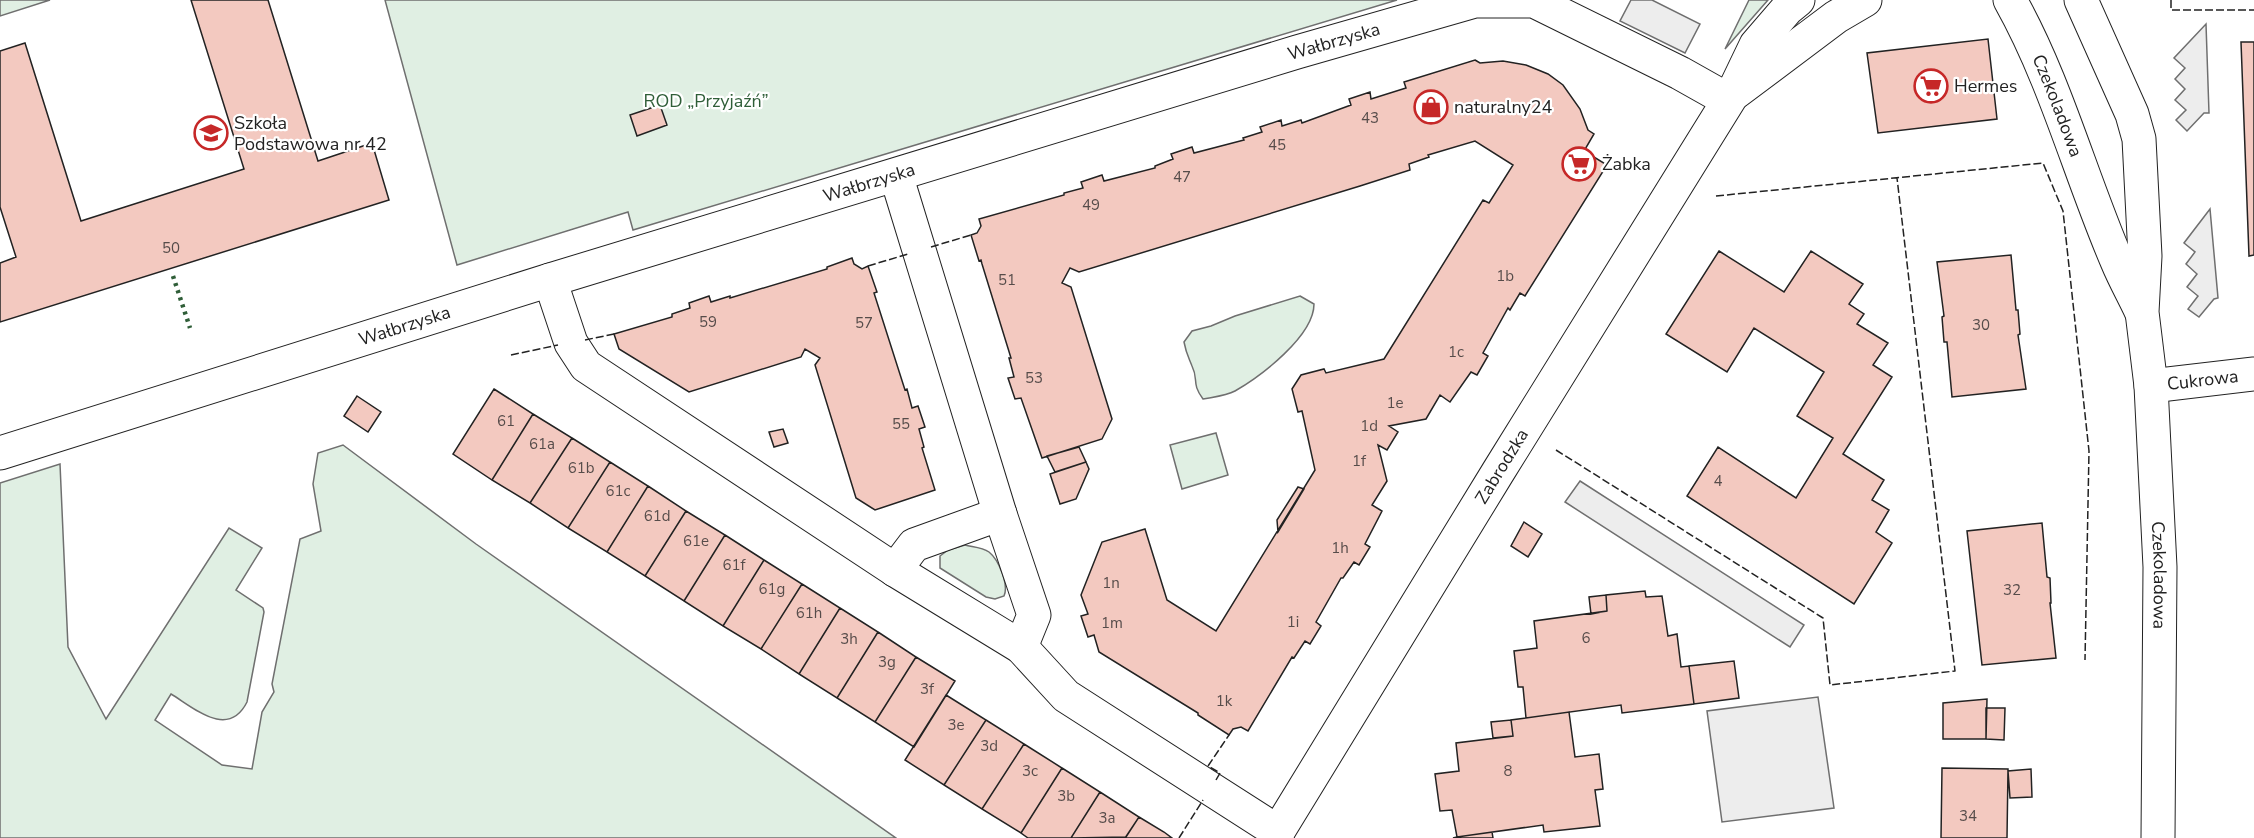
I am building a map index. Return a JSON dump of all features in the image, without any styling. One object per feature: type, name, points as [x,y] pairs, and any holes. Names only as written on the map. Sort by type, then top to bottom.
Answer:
[{"type":"street","points":[[1730,98],[1756,45],[1787,9],[1798,0]]},
{"type":"street","points":[[1730,98],[1836,17],[1865,0]]},
{"type":"street","name":"Czekoladowa","points":[[2010,0],[2075,148],[2117,261],[2142,312]]},
{"type":"street","name":"Czekoladowa","points":[[2081,0],[2132,114],[2139,139],[2145,256],[2142,312],[2151,386],[2160,567],[2158,838]]},
{"type":"street","name":"Wałbrzyska","points":[[0,453],[550,280],[1297,52],[1475,1],[1534,2],[1730,98]]},
{"type":"street","name":"Zabrodzka","points":[[1276,835],[1730,98]]},
{"type":"street","points":[[896,175],[1000,514],[1034,615],[1021,647]]},
{"type":"street","points":[[550,280],[571,343],[586,366],[895,570],[1021,647],[1065,696],[1276,835]]},
{"type":"street","name":"Cukrowa","points":[[2151,386],[2254,374]]},
{"type":"street","points":[[895,570],[914,545],[1000,514]]},
{"type":"green space","points":[[0,0],[50,0],[0,16]]},
{"type":"green space","name":"ROD „Przyjaźń”","points":[[385,0],[1397,0],[633,230],[628,212],[457,265]]},
{"type":"green space","points":[[1749,0],[1768,0],[1725,49]]},
{"type":"green space","points":[[1300,296],[1314,304],[1312,316],[1296,342],[1258,376],[1235,391],[1203,399],[1197,389],[1194,371],[1184,342],[1192,331]]},
{"type":"green space","points":[[1216,433],[1228,475],[1182,489],[1170,445]]},
{"type":"green space","points":[[343,445],[476,544],[896,838],[0,838],[0,483],[60,464],[68,647],[106,719],[229,528],[262,548],[236,590],[263,608],[264,612],[247,702],[239,713],[230,719],[220,720],[200,712],[171,694],[155,720],[222,765],[252,769],[262,712],[274,692],[272,684],[300,539],[321,531],[313,484],[318,453]]},
{"type":"green space","points":[[965,545],[983,549],[993,556],[1004,579],[1004,596],[995,599],[986,597],[940,568],[940,556],[948,550]]},
{"type":"shaded area","points":[[1631,0],[1652,0],[1700,24],[1685,53],[1620,21]]},
{"type":"shaded area","points":[[2206,24],[2209,113],[2204,113],[2187,131],[2176,120],[2186,110],[2175,100],[2185,89],[2175,79],[2185,68],[2174,58]]},
{"type":"shaded area","points":[[2210,209],[2218,298],[2214,299],[2199,317],[2188,309],[2198,296],[2187,287],[2197,274],[2186,264],[2195,252],[2184,243]]},
{"type":"shaded area","points":[[1580,481],[1804,625],[1790,647],[1565,502]]},
{"type":"shaded area","points":[[1818,697],[1834,808],[1722,822],[1707,711]]},
{"type":"building","points":[[191,0],[268,0],[318,161],[372,143],[389,200],[0,322],[0,263],[16,257],[0,207],[0,51],[25,43],[81,221],[244,169]]},
{"type":"building","points":[[1988,39],[1997,119],[1878,133],[1867,53]]},
{"type":"building","points":[[2241,42],[2254,42],[2254,255],[2249,256]]},
{"type":"building","points":[[1475,60],[1480,63],[1503,61],[1526,65],[1548,74],[1563,85],[1580,109],[1588,130],[1594,134],[1584,151],[1607,165],[1525,296],[1520,293],[1510,310],[1508,308],[1483,353],[1488,356],[1477,375],[1471,372],[1450,402],[1440,395],[1426,419],[1389,426],[1398,432],[1387,450],[1378,445],[1387,481],[1372,505],[1382,511],[1365,544],[1370,547],[1359,565],[1354,562],[1341,578],[1316,622],[1321,626],[1310,644],[1305,641],[1294,658],[1292,657],[1248,731],[1241,727],[1233,729],[1229,735],[1198,713],[1099,652],[1094,635],[1088,637],[1081,616],[1088,614],[1081,595],[1102,542],[1145,529],[1167,600],[1216,631],[1315,470],[1302,411],[1298,412],[1292,389],[1301,375],[1324,369],[1326,373],[1384,359],[1483,200],[1489,203],[1513,165],[1475,141],[1428,155],[1429,157],[1409,164],[1410,170],[1360,186],[1079,272],[1070,268],[1062,283],[1071,287],[1112,419],[1102,439],[1042,458],[1021,398],[1015,399],[1008,378],[1014,377],[1009,358],[1011,358],[971,235],[977,233],[981,226],[979,219],[1064,195],[1064,193],[1083,188],[1081,182],[1102,175],[1104,181],[1155,168],[1173,159],[1171,154],[1192,147],[1194,153],[1244,140],[1243,138],[1262,132],[1260,127],[1281,120],[1282,126],[1301,120],[1302,123],[1351,105],[1349,99],[1370,92],[1371,99],[1406,88],[1404,82]]},
{"type":"building","points":[[660,105],[667,125],[637,136],[630,115]]},
{"type":"building","points":[[1719,251],[1784,292],[1811,251],[1863,284],[1849,304],[1864,314],[1857,324],[1888,343],[1873,365],[1892,377],[1843,454],[1884,480],[1872,500],[1889,510],[1876,532],[1892,543],[1854,604],[1687,496],[1718,447],[1796,498],[1833,438],[1797,416],[1824,372],[1754,328],[1727,372],[1666,334]]},
{"type":"building","points":[[2011,255],[2016,310],[2018,310],[2020,334],[2018,335],[2026,389],[1952,397],[1947,342],[1944,342],[1942,317],[1944,316],[1937,262]]},
{"type":"building","points":[[852,258],[854,264],[862,269],[868,266],[877,292],[874,293],[905,390],[907,389],[912,408],[918,406],[925,427],[919,429],[924,447],[922,448],[935,490],[875,510],[856,498],[815,365],[820,358],[805,349],[801,357],[689,392],[619,349],[614,334],[672,317],[672,314],[690,308],[689,303],[709,296],[711,302],[730,296],[730,298],[827,269],[827,267]]},
{"type":"building","points":[[494,389],[533,414],[492,480],[453,454]]},
{"type":"building","points":[[357,396],[381,412],[368,432],[344,416]]},
{"type":"building","points":[[533,414],[572,438],[530,503],[492,480]]},
{"type":"building","points":[[783,429],[788,443],[774,447],[769,432]]},
{"type":"building","points":[[572,438],[610,462],[568,528],[530,503]]},
{"type":"building","points":[[1079,447],[1086,462],[1055,472],[1047,456]]},
{"type":"building","points":[[610,462],[648,486],[607,552],[568,528]]},
{"type":"building","points":[[1086,462],[1089,469],[1076,499],[1060,504],[1050,474]]},
{"type":"building","points":[[648,486],[686,511],[645,576],[607,552]]},
{"type":"building","points":[[1298,487],[1304,489],[1278,532],[1277,520]]},
{"type":"building","points":[[686,511],[725,535],[684,601],[645,576]]},
{"type":"building","points":[[1524,522],[1542,534],[1528,557],[1511,546]]},
{"type":"building","points":[[2042,523],[2047,577],[2050,578],[2050,603],[2056,658],[1982,665],[1967,531]]},
{"type":"building","points":[[725,535],[764,560],[723,626],[684,601]]},
{"type":"building","points":[[764,560],[802,584],[761,649],[723,626]]},
{"type":"building","points":[[802,584],[840,608],[799,674],[761,649]]},
{"type":"building","points":[[1645,591],[1646,597],[1662,596],[1668,636],[1677,634],[1681,667],[1689,666],[1694,704],[1622,713],[1621,705],[1526,718],[1523,687],[1518,687],[1514,651],[1537,648],[1534,621],[1607,611],[1606,595]]},
{"type":"building","points":[[1606,595],[1607,611],[1591,614],[1589,597]]},
{"type":"building","points":[[840,608],[878,632],[837,698],[799,674]]},
{"type":"building","points":[[878,632],[916,657],[875,722],[837,698]]},
{"type":"building","points":[[916,657],[955,681],[914,747],[875,722]]},
{"type":"building","points":[[1734,661],[1739,698],[1694,704],[1689,666]]},
{"type":"building","points":[[946,695],[986,720],[944,785],[905,760]]},
{"type":"building","points":[[1987,699],[1986,739],[1943,739],[1943,703]]},
{"type":"building","points":[[1986,708],[2005,708],[2004,740],[1986,739]]},
{"type":"building","points":[[1569,712],[1575,757],[1599,754],[1603,789],[1595,790],[1600,826],[1544,832],[1543,825],[1457,837],[1452,810],[1440,811],[1435,774],[1459,771],[1456,743],[1513,736],[1511,720]]},
{"type":"building","points":[[986,720],[1024,744],[982,809],[944,785]]},
{"type":"building","points":[[1511,720],[1513,736],[1493,738],[1491,722]]},
{"type":"building","points":[[1024,744],[1062,768],[1021,833],[982,809]]},
{"type":"building","points":[[1062,768],[1100,792],[1071,838],[1028,838],[1021,833]]},
{"type":"building","points":[[1942,768],[2008,769],[2007,838],[1941,838]]},
{"type":"building","points":[[2031,769],[2032,797],[2010,798],[2008,771]]},
{"type":"building","points":[[1100,792],[1139,817],[1126,837],[1071,838]]},
{"type":"building","points":[[1139,817],[1164,832],[1172,838],[1125,838]]},
{"type":"building","points":[[1492,832],[1493,838],[1453,838],[1457,837]]},
{"type":"hedge","points":[[173,276],[190,328]]},
{"type":"fence","points":[[2171,0],[2171,10],[2254,10]]},
{"type":"fence","points":[[1716,196],[2043,163],[2063,211],[2089,451],[2085,660]]},
{"type":"fence","points":[[1556,450],[1823,618],[1830,685],[1955,671],[1897,178]]},
{"type":"fence","points":[[931,247],[971,235]]},
{"type":"fence","points":[[868,266],[908,254]]},
{"type":"fence","points":[[585,340],[614,334]]},
{"type":"fence","points":[[511,355],[558,345]]},
{"type":"fence","points":[[1216,780],[1220,773],[1208,766],[1229,735]]},
{"type":"fence","points":[[1179,838],[1203,800]]},
{"type":"place","name":"Hermes","points":[[1931,86]]},
{"type":"place","name":"naturalny24","points":[[1431,107]]},
{"type":"place","name":"Szkoła Podstawowa nr 42","points":[[211,133]]},
{"type":"place","name":"Żabka","points":[[1579,164]]}]
